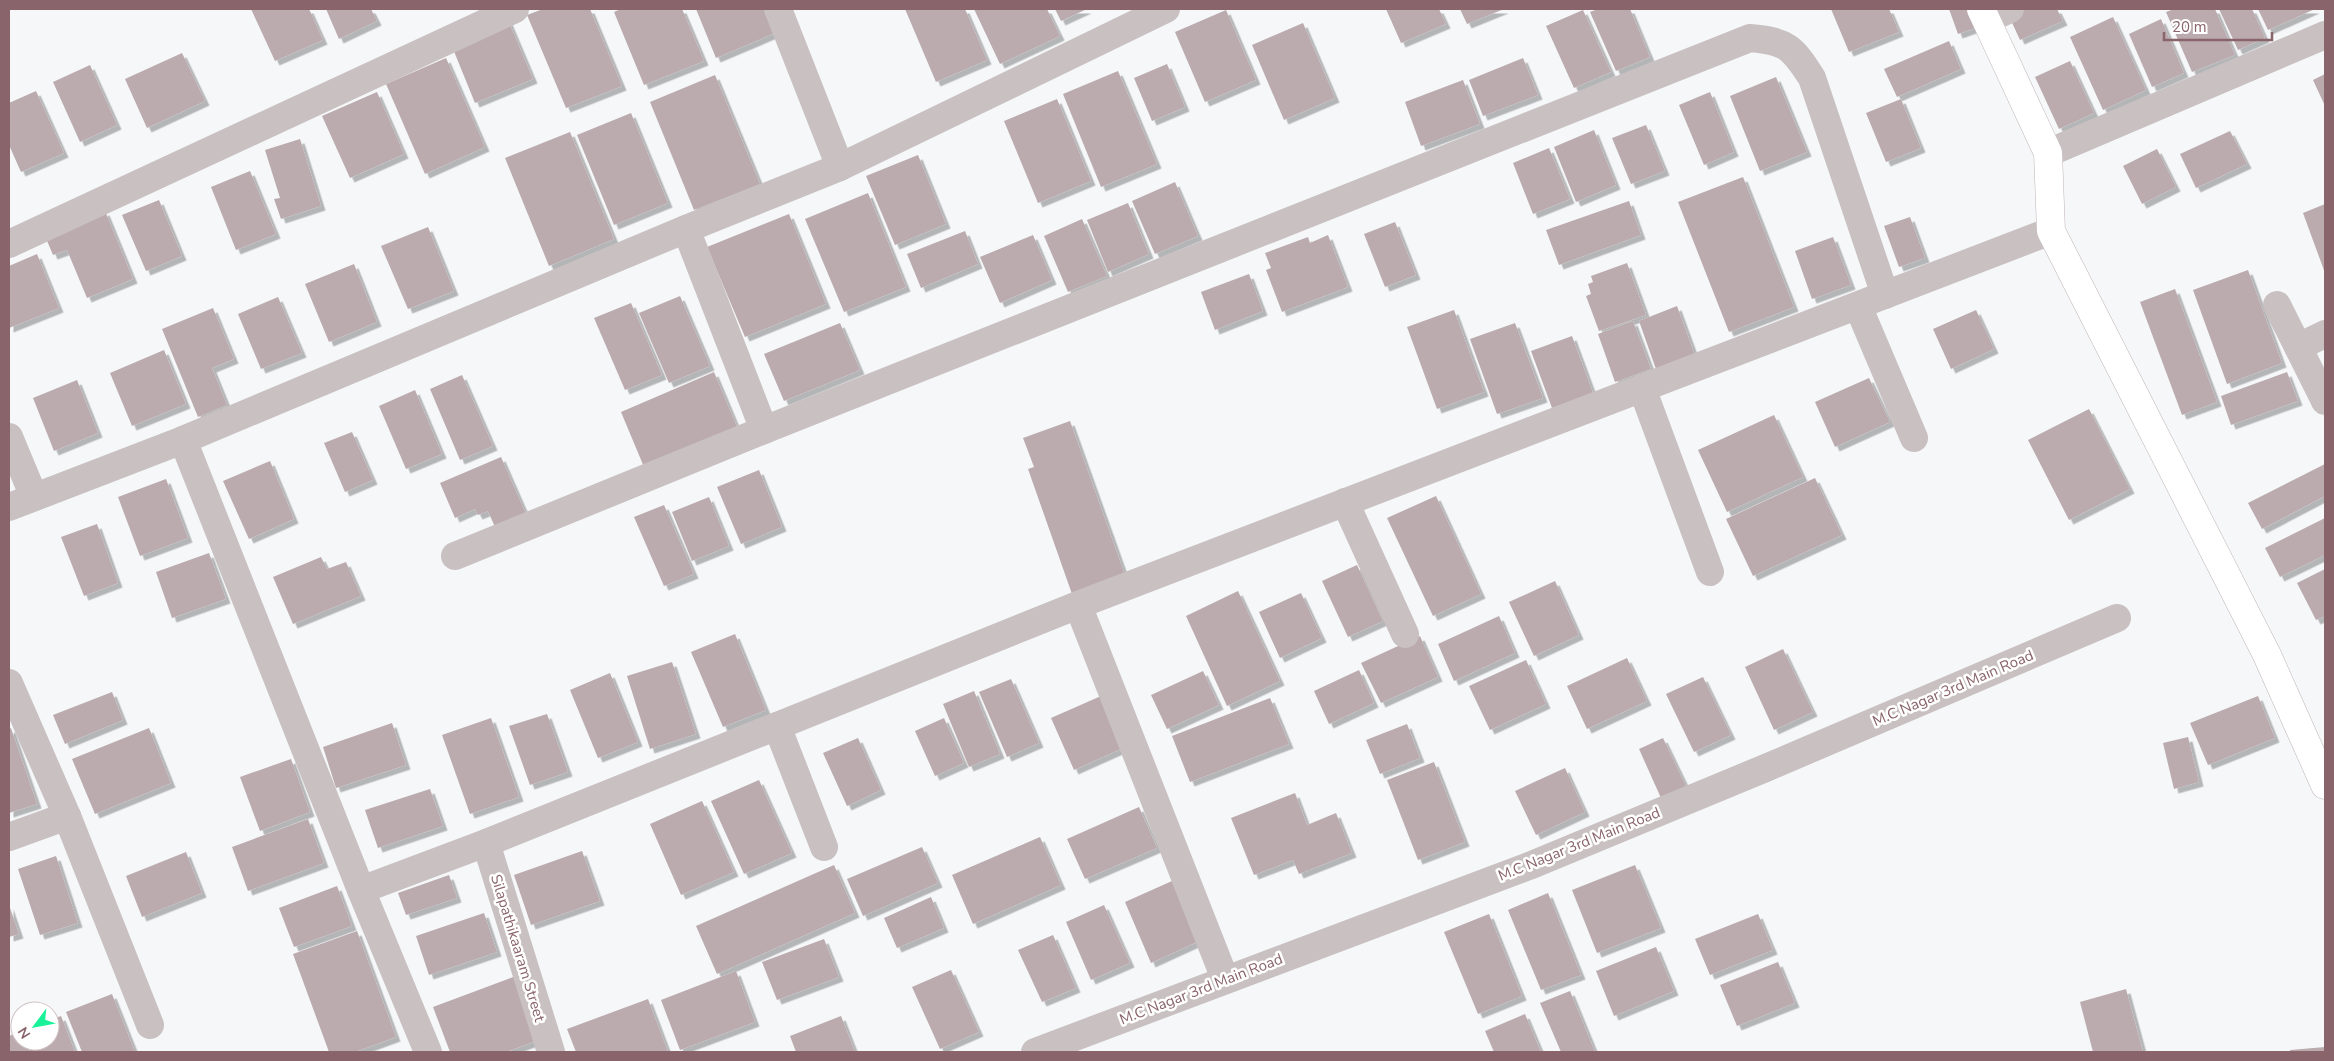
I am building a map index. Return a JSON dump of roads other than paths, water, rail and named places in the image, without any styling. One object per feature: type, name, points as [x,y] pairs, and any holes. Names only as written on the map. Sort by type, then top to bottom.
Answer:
[{"type":"street","points":[[9,244],[515,9]]},
{"type":"street","points":[[778,9],[840,167]]},
{"type":"street","points":[[9,507],[182,440],[686,229],[840,167],[1166,9]]},
{"type":"street","points":[[1992,12],[2048,153],[2051,231],[2267,655],[2325,785]]},
{"type":"street","points":[[2048,153],[2325,35]]},
{"type":"street","points":[[455,556],[764,430],[1750,38],[1772,40],[1797,53],[1812,78],[1885,295]]},
{"type":"street","points":[[686,229],[764,430]]},
{"type":"street","points":[[361,890],[486,843],[1078,605],[2051,231]]},
{"type":"street","points":[[2277,305],[2325,401]]},
{"type":"street","points":[[1858,306],[1914,438]]},
{"type":"street","points":[[2298,347],[2325,334]]},
{"type":"street","points":[[1642,388],[1710,572]]},
{"type":"street","points":[[9,437],[34,497]]},
{"type":"street","points":[[182,440],[361,890],[428,1052]]},
{"type":"street","points":[[1345,502],[1405,634]]},
{"type":"street","points":[[1078,605],[1225,979]]},
{"type":"street","name":"M.C Nagar 3rd Main Road","points":[[1035,1052],[1528,866],[1777,763],[2117,618]]},
{"type":"street","points":[[9,683],[67,816],[150,1025]]},
{"type":"street","points":[[777,726],[824,847]]},
{"type":"street","points":[[9,837],[67,816]]},
{"type":"street","name":"Silapathikaaram Street","points":[[486,843],[551,1052]]}]
